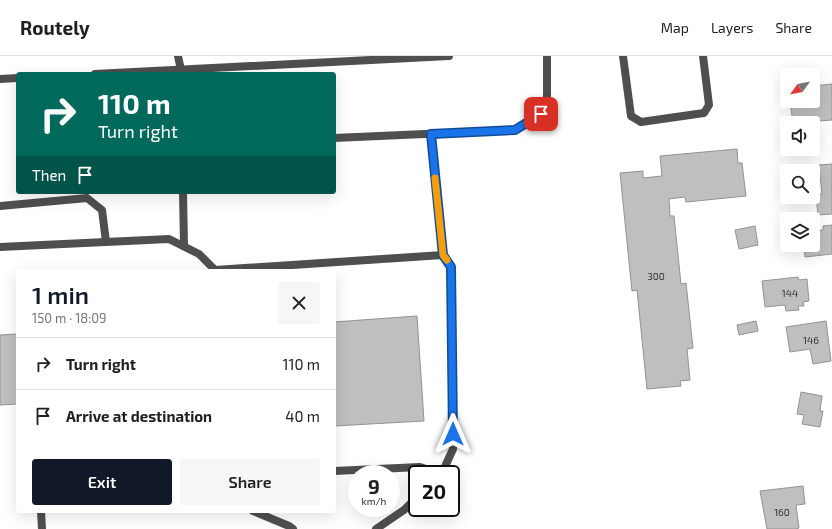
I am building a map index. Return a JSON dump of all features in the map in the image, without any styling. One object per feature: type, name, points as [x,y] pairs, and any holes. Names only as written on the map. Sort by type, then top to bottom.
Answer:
[{"type":"street","points":[[178,56],[181,70]]},
{"type":"street","points":[[138,72],[449,56]]},
{"type":"street","points":[[336,138],[515,130],[541,114],[547,99],[547,56]]},
{"type":"street","points":[[623,56],[631,116],[640,122],[704,113],[709,105],[703,56]]},
{"type":"street","points":[[0,79],[16,78]]},
{"type":"street","points":[[431,134],[443,255],[451,267],[453,449],[446,465]]},
{"type":"street","points":[[182,194],[184,246]]},
{"type":"street","points":[[0,206],[87,198],[102,210],[106,242]]},
{"type":"street","points":[[0,247],[169,239],[199,254],[214,269]]},
{"type":"street","points":[[230,269],[443,255]]},
{"type":"street","points":[[336,471],[408,468]]},
{"type":"street","points":[[376,529],[408,506]]},
{"type":"street","points":[[41,513],[42,529]]},
{"type":"street","points":[[258,513],[289,526],[292,529]]},
{"type":"building","points":[[832,84],[832,120],[820,121],[820,116],[792,116],[791,108],[820,108],[820,85]]},
{"type":"building","points":[[737,149],[738,163],[742,163],[746,196],[686,202],[685,197],[669,199],[670,216],[674,216],[681,284],[686,283],[693,348],[687,349],[690,380],[680,381],[681,386],[647,389],[637,290],[632,291],[620,173],[643,171],[643,178],[662,176],[660,156]]},
{"type":"building","points":[[832,164],[832,214],[820,215],[820,212],[818,212],[817,204],[820,204],[820,194],[822,194],[820,165]]},
{"type":"building","points":[[832,225],[832,254],[805,257],[805,252],[820,252],[820,230],[823,230],[823,226]]},
{"type":"building","points":[[755,226],[758,245],[739,249],[735,230]]},
{"type":"building","points":[[798,277],[799,280],[807,279],[809,301],[803,302],[804,306],[798,306],[799,310],[786,311],[785,305],[765,307],[762,281]]},
{"type":"building","points":[[417,316],[424,421],[336,426],[336,322]]},
{"type":"building","points":[[756,321],[758,331],[739,335],[737,325]]},
{"type":"building","points":[[826,321],[831,361],[813,364],[810,349],[790,352],[786,327]]},
{"type":"building","points":[[16,334],[16,404],[0,405],[0,335]]},
{"type":"building","points":[[801,392],[822,396],[820,411],[823,411],[820,427],[802,424],[804,415],[797,414]]},
{"type":"building","points":[[803,486],[805,504],[796,505],[799,528],[767,529],[760,491]]},
{"type":"slow traffic","points":[[435,178],[443,255],[447,260]]},
{"type":"route","points":[[453,434],[451,267],[443,255],[431,134],[515,130],[541,114]]}]
